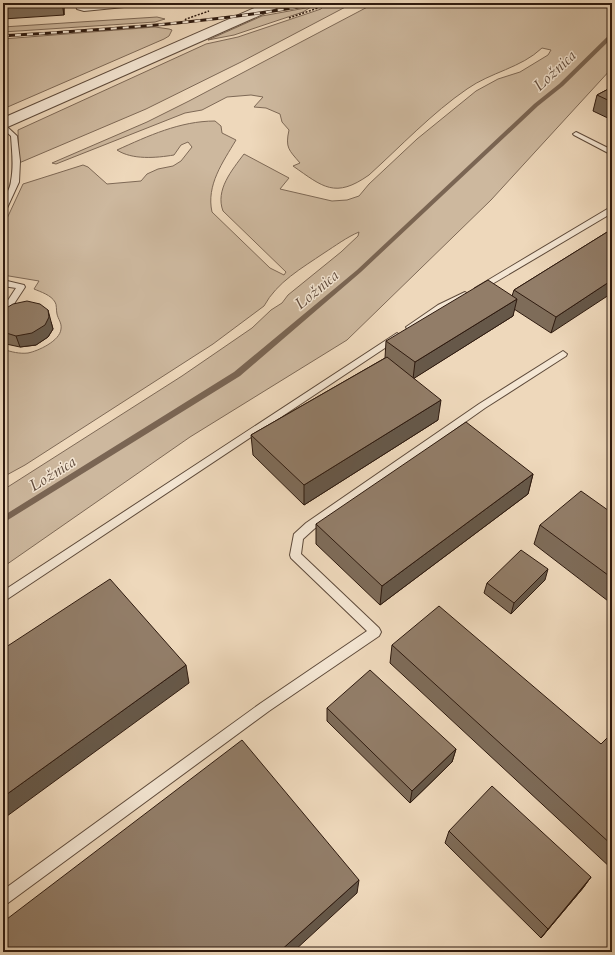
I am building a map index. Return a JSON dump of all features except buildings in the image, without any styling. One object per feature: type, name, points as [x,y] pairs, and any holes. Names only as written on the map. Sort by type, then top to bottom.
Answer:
[{"type":"street","points":[[3,125],[277,3]]},
{"type":"lane","points":[[78,3],[79,8],[84,9],[144,3]]},
{"type":"lane","points":[[3,125],[14,136],[17,171],[16,182],[3,208]]},
{"type":"lane","points":[[576,134],[612,153]]},
{"type":"lane","points":[[3,597],[441,307],[495,279],[612,210]]},
{"type":"lane","points":[[3,283],[22,287],[3,314]]},
{"type":"lane","points":[[3,898],[265,707],[375,632],[295,555],[298,537],[310,526],[482,406],[563,354]]},
{"type":"shaded area","points":[[331,3],[353,3],[241,62],[146,109],[19,163],[18,130],[206,44],[238,37],[321,9],[324,5]]},
{"type":"shaded area","points":[[375,3],[612,3],[612,68],[491,200],[347,340],[190,437],[3,567],[3,490],[182,376],[252,328],[271,310],[282,303],[288,295],[341,252],[358,236],[359,232],[350,236],[291,276],[269,297],[264,306],[213,344],[25,465],[3,477],[3,349],[22,353],[37,350],[48,345],[57,338],[61,329],[55,302],[48,296],[34,289],[39,281],[3,275],[3,227],[23,184],[83,165],[88,167],[107,184],[141,181],[147,174],[158,169],[173,166],[181,161],[192,147],[188,142],[181,145],[174,155],[160,157],[137,157],[117,150],[177,126],[215,121],[221,126],[222,133],[236,140],[221,165],[211,192],[212,212],[270,268],[284,275],[286,272],[223,211],[221,195],[223,188],[230,174],[244,154],[289,178],[280,189],[332,201],[347,200],[359,196],[369,184],[417,139],[476,91],[498,79],[520,72],[548,55],[551,50],[542,48],[525,60],[476,83],[467,89],[429,119],[369,175],[347,187],[338,188],[321,184],[293,166],[300,163],[289,148],[287,141],[289,130],[282,122],[280,114],[266,108],[254,107],[263,97],[251,95],[227,97],[202,110],[185,113],[56,164],[52,163],[147,122]]},
{"type":"shaded area","points":[[311,7],[303,12],[234,35],[208,40],[262,16]]},
{"type":"shaded area","points":[[157,17],[165,19],[155,22],[3,32],[3,27]]},
{"type":"shaded area","points":[[155,27],[172,30],[169,36],[164,39],[3,109],[3,39]]},
{"type":"waterway","name":"Ložnica","points":[[3,520],[237,374],[359,271],[536,105],[561,85],[612,35]]},
{"type":"railway","points":[[3,36],[122,28],[241,16],[320,3]]}]
